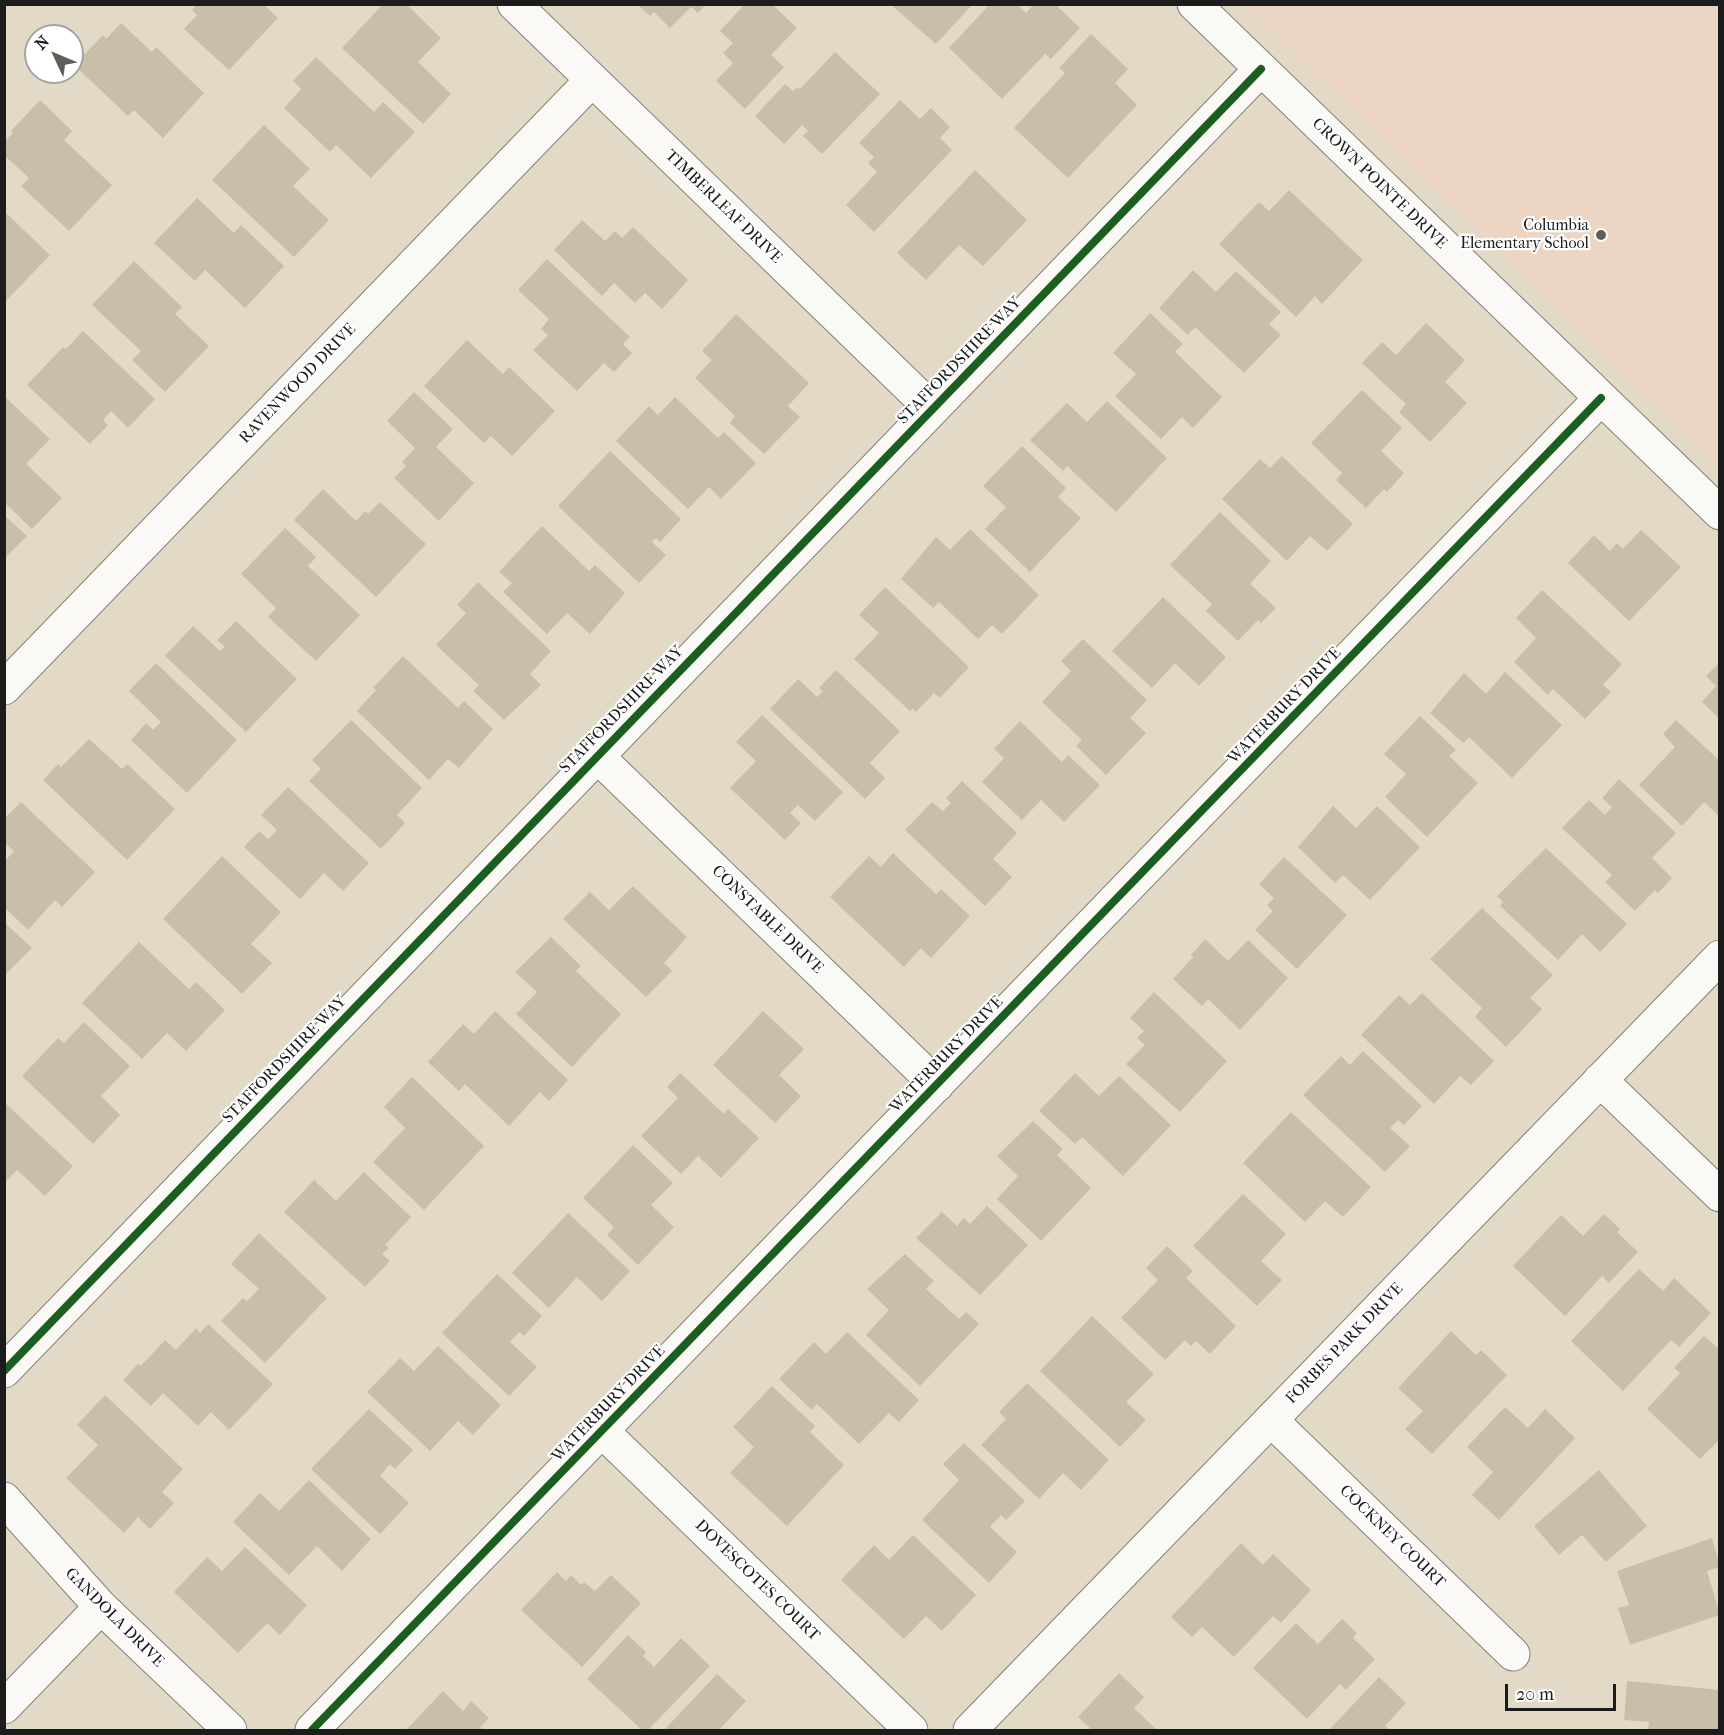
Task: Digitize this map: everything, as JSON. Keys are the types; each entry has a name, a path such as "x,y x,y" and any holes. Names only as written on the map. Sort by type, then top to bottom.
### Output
{"street":[{"name":"TIMBERLEAF DRIVE","path":"514,4 932,409"},
{"name":"CROWN POINTE DRIVE","path":"1194,4 1719,513"},
{"name":"STAFFORDSHIRE WAY","path":"4,1371 1261,69"},
{"name":"RAVENWOOD DRIVE","path":"4,688 592,80"},
{"name":"WATERBURY DRIVE","path":"312,1731 1601,398"},
{"name":"CONSTABLE DRIVE","path":"597,756 937,1085"},
{"name":"FORBES PARK DRIVE","path":"970,1731 1719,957"},
{"path":"1600,1080 1719,1195"},
{"name":"COCKNEY COURT","path":"1271,1420 1513,1654"},
{"name":"DOVESCOTES COURT","path":"602,1431 911,1731"},
{"name":"GANDOLA DRIVE","path":"4,1499 101,1607 230,1731"},
{"path":"4,1707 101,1607"}],"shaded area":[{"name":"Columbia Elementary School","path":"1244,5 1719,5 1719,466"}],"building":[{"path":"197,4 263,4 278,18 229,70 184,29 197,15 192,10"},
{"path":"383,4 406,4 441,38 418,62 451,94 423,124 342,48"},
{"path":"637,4 706,4 698,13 691,7 670,28 654,12 650,16"},
{"path":"745,4 772,4 797,28 771,55 784,67 745,109 716,81 733,63 723,53 733,43 720,31"},
{"path":"890,4 973,4 936,44"},
{"path":"990,4 1017,4 1026,13 1034,4 1060,4 1058,7 1080,28 1051,59 1045,54 1002,99 949,48"},
{"path":"121,23 152,52 156,47 204,93 163,138 134,110 128,116 84,74 84,55 103,35 106,39"},
{"path":"1091,34 1128,69 1115,83 1137,105 1068,178 1014,128 1065,73 1059,68"},
{"path":"835,52 880,94 822,154 803,136 808,131 802,125 784,144 755,116 785,84 793,91 797,87 800,89"},
{"path":"316,57 374,112 383,102 415,132 371,178 336,145 330,152 284,108 301,89 293,81"},
{"path":"40,100 72,131 64,140 112,185 69,231 21,186 29,178 4,155 4,142 13,133 11,131"},
{"path":"900,100 920,119 931,108 950,127 940,138 952,150 874,232 846,205 877,172 868,163 874,157 859,143"},
{"path":"264,125 310,169 293,186 329,220 294,257 212,180"},
{"path":"975,170 1027,220 983,266 959,245 926,280 897,253"},
{"path":"1289,190 1363,260 1322,304 1315,296 1296,317 1219,244 1259,202 1269,211"},
{"path":"197,198 234,233 241,225 284,266 245,308 205,270 195,281 154,243"},
{"path":"7,214 50,255 4,303 4,216"},
{"path":"582,220 605,241 615,231 622,238 633,227 688,280 662,309 645,293 635,303 614,283 602,296 554,250"},
{"path":"547,259 630,337 623,344 632,353 614,372 604,363 577,391 533,350 548,335 541,329 549,319 518,290"},
{"path":"134,261 182,307 175,314 209,346 165,392 132,360 141,351 92,305"},
{"path":"1193,270 1216,292 1236,271 1281,312 1269,324 1281,335 1244,373 1195,327 1188,335 1159,308"},
{"path":"1150,313 1183,344 1175,352 1222,397 1193,428 1182,417 1161,439 1115,396 1136,374 1113,353"},
{"path":"736,314 809,383 788,406 800,417 764,454 730,423 735,416 695,378 712,360 702,351"},
{"path":"1426,323 1465,360 1445,382 1467,403 1430,442 1399,412 1406,404 1362,363 1382,342 1396,355"},
{"path":"83,331 155,399 128,428 111,411 103,420 108,425 90,444 27,385 63,347 66,349"},
{"path":"467,340 503,374 509,367 555,411 512,456 491,436 484,443 424,386"},
{"path":"1362,390 1402,428 1381,451 1404,473 1387,492 1384,489 1366,508 1336,480 1342,473 1311,443"},
{"path":"414,392 453,429 436,447 474,483 439,521 394,478 406,466 402,462 415,448 387,421"},
{"path":"4,396 50,439 26,464 62,498 32,529 4,502"},
{"path":"675,397 718,438 724,432 756,463 721,499 709,487 688,509 616,441 649,406 658,415"},
{"path":"1107,401 1167,458 1116,512 1067,466 1063,471 1030,440 1067,403 1087,422"},
{"path":"1022,446 1066,488 1058,497 1081,518 1030,572 985,529 1006,507 983,486"},
{"path":"610,451 681,519 660,542 656,538 652,542 666,555 639,583 558,506"},
{"path":"1282,456 1353,524 1327,551 1310,536 1287,561 1222,499 1260,459 1270,468"},
{"path":"323,489 356,521 365,511 368,514 380,502 426,544 376,597 294,520"},
{"path":"1220,512 1271,561 1250,584 1276,608 1261,623 1258,620 1238,641 1206,611 1212,604 1170,565"},
{"path":"4,515 27,536 4,559"},
{"path":"542,526 589,571 595,565 625,593 590,634 567,613 547,634 503,592 512,583 499,572"},
{"path":"285,528 316,557 308,566 360,615 316,661 268,617 276,608 241,574"},
{"path":"970,529 1039,595 1002,634 992,625 978,639 939,602 933,608 901,579 936,537 950,550"},
{"path":"1641,530 1681,567 1629,621 1568,563 1594,535 1610,551 1617,543 1623,549"},
{"path":"478,582 551,651 530,674 541,685 504,720 473,691 479,685 436,645 466,613 457,605"},
{"path":"885,587 969,667 940,698 934,693 916,712 913,709 910,711 854,659 879,633 859,615"},
{"path":"1542,590 1622,664 1603,685 1611,692 1585,719 1553,689 1548,695 1514,662 1536,638 1516,618"},
{"path":"1163,597 1226,657 1199,686 1175,663 1152,688 1112,651"},
{"path":"236,621 297,679 246,732 165,656 193,626 220,651 225,647 217,640"},
{"path":"1083,639 1147,700 1130,718 1146,733 1106,775 1076,746 1082,740 1042,702 1071,671 1061,661"},
{"path":"403,656 458,708 464,701 493,729 459,768 448,759 429,780 357,711 376,690 373,688"},
{"path":"1720,662 1720,719 1702,702 1716,686 1706,676"},
{"path":"156,663 237,740 187,793 131,740 146,723 153,730 161,722 129,691"},
{"path":"836,670 900,731 870,763 885,778 865,799 770,709 798,679 817,697 823,691 819,688"},
{"path":"1505,672 1562,725 1512,778 1469,737 1463,743 1430,713 1464,673 1486,694"},
{"path":"762,715 843,792 815,821 798,805 790,813 801,823 785,840 730,788 756,761 736,742"},
{"path":"1420,716 1456,750 1449,756 1478,783 1427,837 1385,797 1406,774 1384,754"},
{"path":"351,720 422,788 397,815 405,823 381,849 309,781 321,769 312,760"},
{"path":"1676,720 1720,761 1720,817 1704,802 1682,826 1639,785 1675,747 1663,734"},
{"path":"1020,721 1062,762 1068,755 1100,785 1064,822 1041,800 1022,820 982,782 1004,758 994,749"},
{"path":"89,739 122,769 127,764 175,809 127,860 43,780 58,764 61,767"},
{"path":"1619,779 1676,833 1652,858 1672,878 1658,893 1655,890 1635,911 1605,882 1612,875 1562,828 1589,800 1605,815 1612,807 1602,798"},
{"path":"962,781 1017,833 993,859 1012,877 985,906 905,830 932,802 943,811 951,803 946,798"},
{"path":"288,787 369,863 343,891 324,873 300,899 244,847 259,831 268,839 277,830 261,815"},
{"path":"21,802 95,872 62,907 55,900 28,930 5,908 4,862 14,851 4,842 4,819"},
{"path":"1333,806 1356,828 1377,806 1420,847 1370,900 1343,875 1335,883 1298,847"},
{"path":"1546,848 1627,924 1600,952 1582,934 1558,960 1500,906 1503,902 1497,896"},
{"path":"893,853 936,894 941,889 970,916 931,958 921,948 904,967 830,897 869,856 881,867"},
{"path":"222,856 281,912 251,944 272,963 242,994 163,919"},
{"path":"1284,857 1347,915 1297,969 1255,930 1273,911 1267,905 1274,898 1259,884"},
{"path":"633,886 687,937 664,963 672,971 646,997 563,919 590,892 609,910"},
{"path":"1482,908 1553,975 1530,998 1542,1009 1506,1047 1475,1017 1482,1008 1430,959"},
{"path":"4,922 32,948 4,976"},
{"path":"551,937 581,966 576,971 621,1014 572,1067 516,1014 537,992 515,972"},
{"path":"1205,939 1228,961 1248,940 1288,978 1240,1030 1208,999 1202,1006 1173,979 1193,957 1191,955"},
{"path":"139,942 189,989 196,982 225,1010 186,1051 167,1033 142,1059 82,1003"},
{"path":"1154,992 1227,1061 1180,1112 1126,1064 1145,1045 1137,1038 1144,1031 1130,1018"},
{"path":"1422,993 1494,1061 1471,1085 1460,1076 1434,1104 1361,1035 1399,995 1410,1005"},
{"path":"495,1011 568,1080 549,1101 540,1092 509,1126 465,1084 459,1091 428,1062 463,1024 474,1034"},
{"path":"763,1011 804,1049 779,1075 801,1096 775,1123 713,1065"},
{"path":"84,1022 130,1066 101,1096 120,1115 93,1144 22,1076 58,1038 64,1043"},
{"path":"1363,1051 1422,1106 1404,1125 1398,1120 1390,1128 1410,1146 1385,1172 1303,1095 1341,1056 1350,1065"},
{"path":"680,1073 724,1114 728,1109 759,1138 721,1178 698,1156 681,1174 641,1136 678,1098 667,1087"},
{"path":"1075,1073 1099,1096 1119,1076 1171,1125 1123,1176 1082,1137 1075,1144 1039,1111"},
{"path":"412,1077 484,1146 424,1210 373,1162 405,1128 384,1107"},
{"path":"6,1104 73,1166 45,1196 17,1170 4,1183"},
{"path":"1291,1112 1371,1187 1343,1217 1325,1201 1305,1222 1243,1163"},
{"path":"1033,1121 1063,1149 1057,1155 1091,1188 1041,1241 997,1199 1018,1176 997,1156"},
{"path":"633,1145 673,1183 651,1205 674,1227 638,1265 607,1235 614,1227 583,1198"},
{"path":"364,1172 411,1217 385,1245 389,1248 382,1254 390,1261 365,1287 284,1212 314,1180 336,1201"},
{"path":"1243,1194 1286,1234 1261,1261 1282,1280 1257,1306 1193,1246"},
{"path":"987,1206 1028,1245 980,1295 916,1238 942,1212 957,1226 964,1218 970,1224"},
{"path":"568,1213 630,1271 602,1301 577,1277 549,1308 512,1273"},
{"path":"1604,1214 1620,1229 1617,1232 1638,1252 1609,1283 1602,1276 1565,1316 1513,1266 1561,1215 1583,1236"},
{"path":"259,1233 327,1298 265,1363 221,1321 243,1298 247,1301 259,1289 231,1264"},
{"path":"1167,1246 1193,1271 1186,1278 1236,1326 1210,1354 1196,1341 1191,1346 1185,1340 1165,1360 1121,1318 1158,1280 1146,1268"},
{"path":"905,1254 934,1281 926,1289 959,1319 966,1312 979,1324 920,1386 866,1335 889,1310 867,1289"},
{"path":"1639,1269 1663,1291 1674,1278 1711,1313 1679,1347 1671,1340 1623,1391 1571,1341"},
{"path":"497,1274 542,1316 524,1336 519,1332 510,1342 537,1367 509,1396 442,1333"},
{"path":"1092,1316 1154,1374 1126,1402 1146,1420 1120,1447 1040,1371"},
{"path":"208,1324 273,1384 229,1430 211,1412 198,1426 163,1393 151,1406 123,1380 138,1364 141,1366 165,1340 176,1350 196,1328 200,1333"},
{"path":"1451,1331 1476,1355 1481,1350 1507,1375 1432,1454 1405,1429 1423,1411 1398,1388"},
{"path":"847,1332 919,1400 899,1422 889,1413 859,1444 817,1404 812,1410 779,1379 814,1342 826,1354"},
{"path":"1704,1336 1720,1350 1720,1439 1700,1459 1647,1409 1680,1373 1674,1368"},
{"path":"438,1346 501,1405 473,1435 458,1421 430,1451 367,1392 400,1358 414,1371"},
{"path":"1027,1383 1109,1460 1081,1490 1063,1473 1039,1499 981,1445 1006,1419 999,1412"},
{"path":"772,1386 815,1426 810,1432 844,1465 787,1526 730,1473 754,1447 733,1427"},
{"path":"105,1395 183,1469 162,1492 174,1503 150,1529 138,1517 124,1533 66,1478 98,1445 77,1425"},
{"path":"1505,1407 1528,1428 1545,1409 1575,1438 1499,1520 1472,1495 1493,1472 1467,1447"},
{"path":"369,1409 413,1450 395,1469 390,1464 380,1476 409,1503 380,1534 311,1469"},
{"path":"964,1443 1025,1501 1006,1520 1001,1515 990,1527 1017,1552 989,1583 922,1520 959,1480 943,1464"},
{"path":"1599,1470 1647,1526 1606,1562 1582,1535 1559,1555 1534,1526"},
{"path":"309,1480 371,1539 342,1571 317,1546 289,1575 233,1522 260,1493 279,1511"},
{"path":"913,1535 976,1595 942,1631 926,1616 904,1639 841,1580 874,1545 889,1560"},
{"path":"1712,1538 1720,1567 1707,1571 1720,1615 1630,1645 1618,1608 1629,1605 1617,1571"},
{"path":"1241,1543 1263,1565 1273,1554 1311,1590 1281,1623 1273,1616 1234,1657 1202,1627 1192,1637 1171,1617"},
{"path":"245,1547 307,1605 280,1635 267,1623 238,1653 174,1592 207,1557 222,1571"},
{"path":"557,1572 566,1581 571,1575 581,1585 584,1582 595,1591 611,1575 641,1603 582,1667 521,1610"},
{"path":"1342,1619 1357,1633 1353,1638 1375,1659 1346,1690 1340,1684 1307,1719 1253,1668 1296,1623 1318,1644"},
{"path":"628,1635 646,1652 643,1656 654,1667 681,1638 710,1666 648,1730 642,1730 587,1679"},
{"path":"1119,1673 1144,1697 1134,1708 1157,1730 1087,1730 1090,1728 1078,1717"},
{"path":"717,1674 746,1701 719,1730 664,1730"},
{"path":"1379,1677 1406,1703 1385,1726 1390,1730 1329,1730"},
{"path":"1627,1681 1720,1690 1720,1730 1648,1730 1649,1722 1624,1720"},
{"path":"443,1691 463,1711 471,1701 489,1718 480,1727 483,1730 406,1730"}],"cycle path":[{"path":"4,1371 1261,69"},
{"path":"312,1730 1601,398"}],"place":[{"name":"Columbia Elementary School","path":"1601,235"}]}
